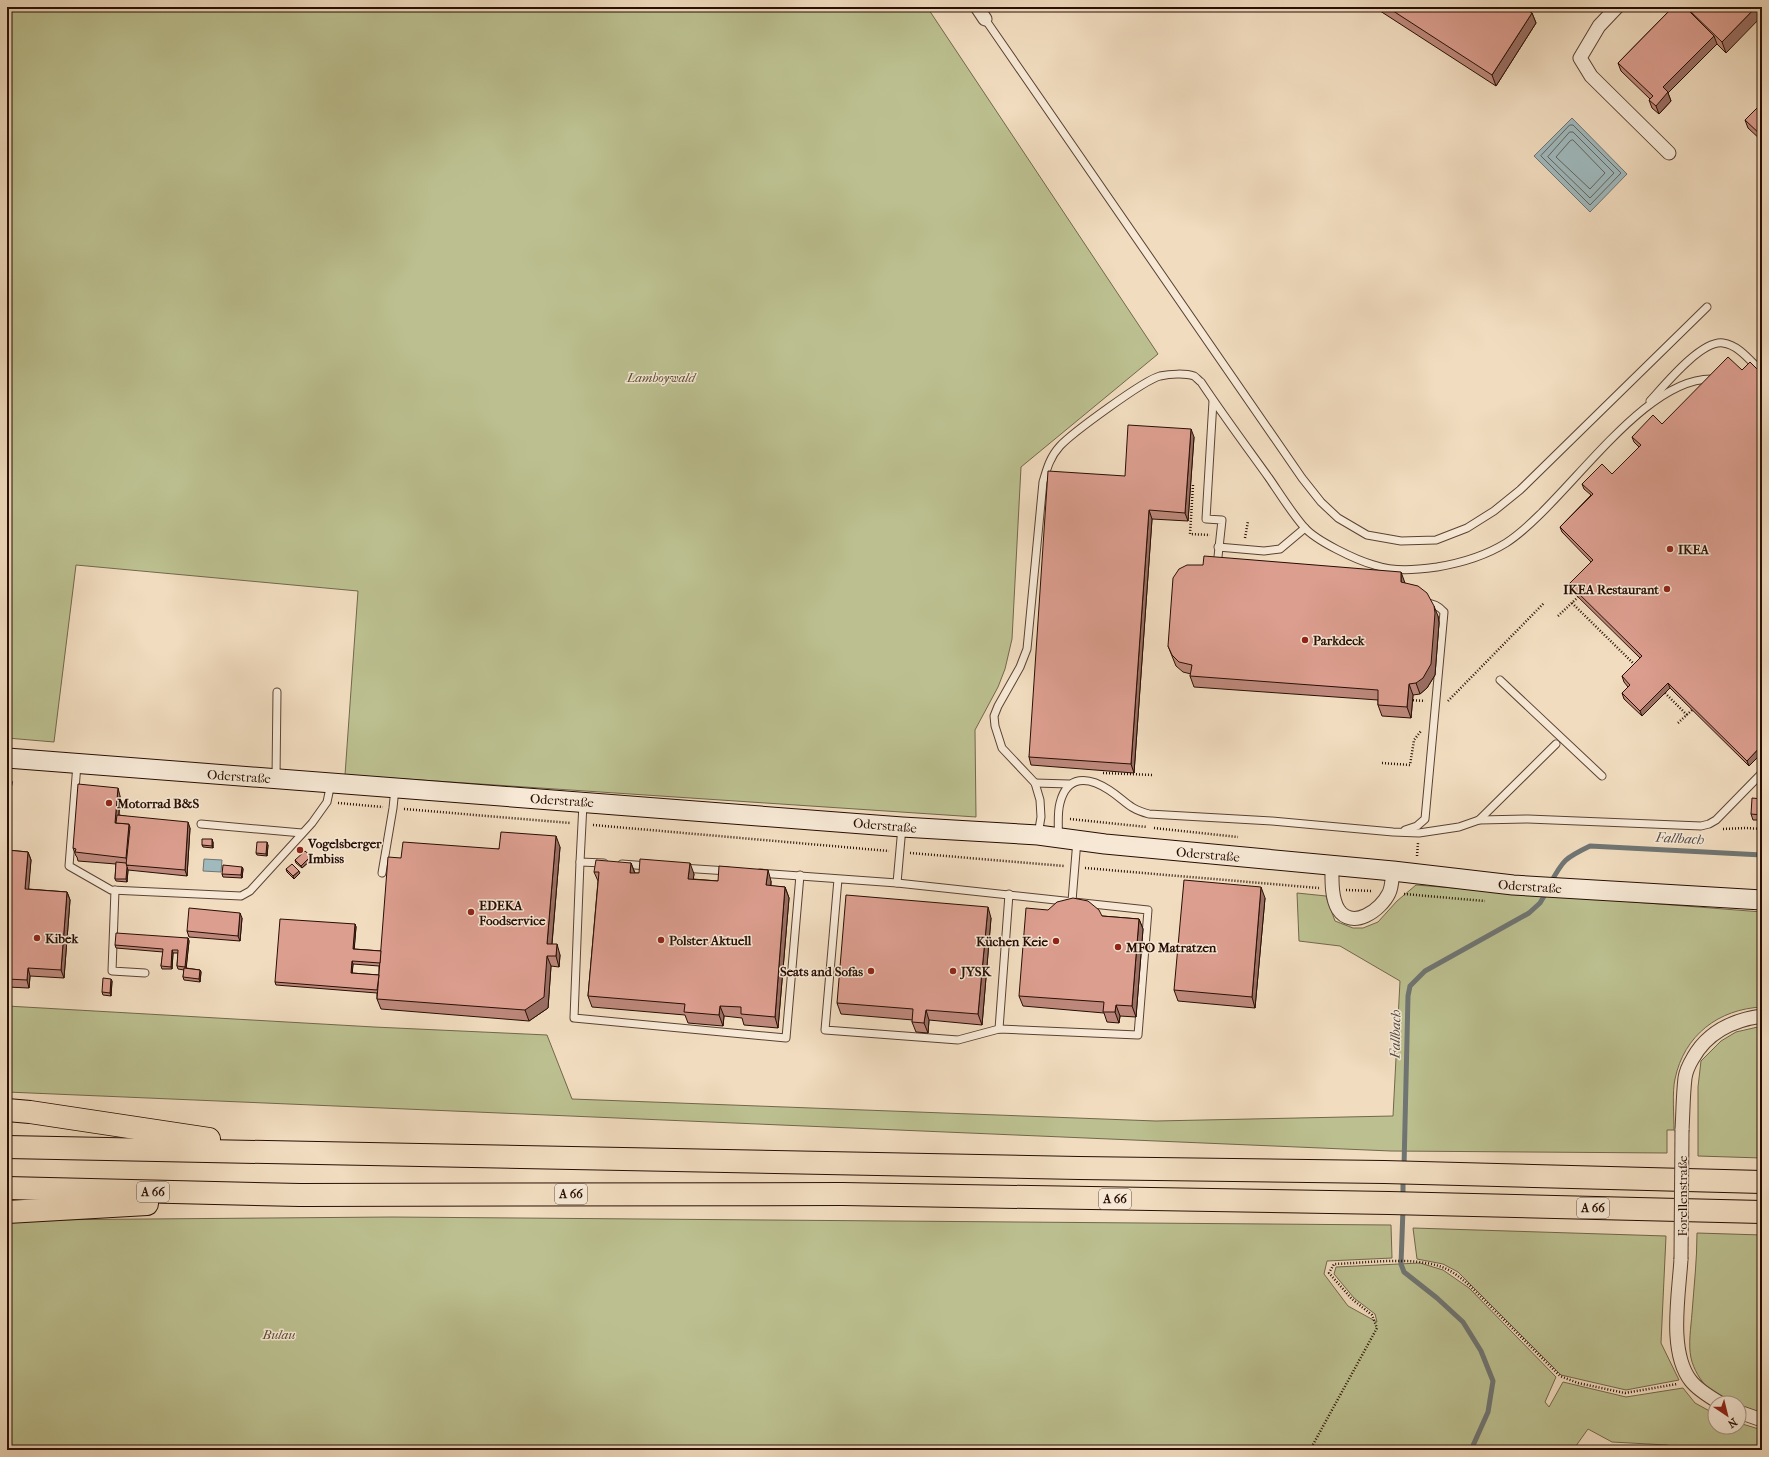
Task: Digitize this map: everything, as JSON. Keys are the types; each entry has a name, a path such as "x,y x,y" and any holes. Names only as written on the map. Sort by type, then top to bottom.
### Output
{"highway":[{"path":"7,1110 30,1112 293,1152"},
{"path":"7,1147 1384,1172 1762,1182"},
{"name":"A 66","path":"7,1188 300,1195 842,1194 1389,1203 1762,1212"},
{"path":"7,1212 300,1195"}],"street":[{"path":"977,7 985,19"},
{"path":"1617,7 1598,26 1580,58 1591,76 1669,153"},
{"name":"Oderstraße","path":"7,758 902,827 1038,836 1105,844 1393,871 1513,885 1762,900"},
{"path":"1332,866 1333,889 1337,908 1343,914 1352,918 1362,918 1378,908 1390,892 1393,871"},
{"name":"Forellenstraße","path":"1707,1395 1692,1382 1686,1374 1680,1359 1677,1341 1681,1259 1682,1130 1685,1076 1699,1047 1711,1035 1725,1026 1745,1018 1762,1016"},
{"path":"1747,1415 1762,1420"}],"lane":[{"path":"985,19 1302,478 1321,502 1338,518 1367,534 1401,541 1436,540 1467,528 1494,512 1520,490 1707,307"},
{"path":"1038,836 1041,817 1040,800 1035,783 1002,748 996,731 994,716 1020,667 1027,649 1043,482 1049,460 1060,446 1072,435 1142,385 1159,376 1178,374 1194,376 1201,382 1305,528 1355,559 1388,570 1413,570 1448,565 1484,555 1507,542 1525,527 1698,352 1714,344 1723,342 1742,352 1762,372"},
{"path":"1635,416 1663,395 1682,385 1694,380 1714,379"},
{"path":"1213,400 1206,519 1222,520 1216,574"},
{"path":"1218,547 1264,551 1280,549 1305,528"},
{"path":"1393,832 1408,830 1417,826 1425,819 1444,612 1440,608 1430,603 1417,603"},
{"path":"1500,680 1602,776"},
{"path":"276,779 277,692"},
{"path":"1479,820 1556,744"},
{"path":"77,764 70,866 111,890 242,896 250,891 302,833 327,802 331,783"},
{"path":"1035,783 1069,784 1077,780 1098,783 1111,791 1128,806 1148,814 1272,821 1419,833 1459,827 1479,820 1528,819 1701,826 1716,820 1762,773"},
{"path":"1058,838 1059,805 1063,793 1069,784"},
{"path":"382,873 395,788"},
{"path":"584,802 580,862 574,1018 786,1038 800,875"},
{"path":"201,824 302,833"},
{"path":"897,883 902,827"},
{"path":"1072,901 1077,840"},
{"path":"580,862 659,866"},
{"path":"674,867 737,871"},
{"path":"753,872 897,883 1148,910 1138,1035 999,1029 958,1040 825,1030 838,879"},
{"path":"115,890 112,971 145,972"},
{"path":"999,1029 1009,894"}],"path":[{"path":"1558,616 1578,597"},
{"path":"1404,700 1447,702 1544,603"},
{"path":"1572,603 1638,668"},
{"path":"1665,693 1687,715"},
{"path":"1678,723 1692,710"},
{"path":"1077,780 1084,772 1153,775"},
{"path":"327,802 1333,889 1390,892 1490,902"},
{"path":"1709,824 1725,830 1746,828 1762,829"},
{"path":"1310,1450 1377,1328 1372,1315 1352,1299 1329,1273 1334,1264 1419,1262 1443,1267 1458,1276 1470,1286 1560,1376 1578,1383 1625,1393 1692,1382"}],"green space":[{"name":"Lamboywald","path":"7,7 927,7 1158,354 1021,467 1012,639 1005,669 998,687 975,730 976,817 345,775 358,591 76,565 54,742 7,738"},
{"path":"1416,885 1762,912 1762,1007 1746,1009 1718,1019 1695,1037 1686,1049 1674,1084 1674,1130 1667,1130 1667,1153 1391,1151 7,1092 7,1006 374,1027 547,1035 572,1099 1156,1121 1393,1116 1400,981 1340,946 1299,941 1297,893 1326,896 1335,921 1353,928 1363,928 1378,922 1397,901"},
{"path":"1762,1026 1762,1158 1698,1156 1698,1087 1701,1061 1721,1041 1736,1032"},
{"name":"Bulau","path":"392,1217 1391,1225 1392,1258 1327,1261 1324,1274 1348,1306 1377,1322 1375,1314 1354,1298 1334,1274 1336,1267 1420,1263 1443,1270 1469,1288 1556,1377 1545,1402 1549,1407 1563,1382 1626,1397 1683,1388 1695,1403 1707,1410 1707,1435 1747,1435 1747,1425 1762,1430 1762,1450 1684,1450 1667,1445 1612,1442 1588,1429 1573,1450 7,1450 7,1222 26,1220"},
{"path":"1413,1228 1666,1236 1661,1343 1679,1380 1626,1390 1561,1375 1458,1272 1443,1264 1417,1259"},
{"path":"1697,1233 1762,1235 1762,1414 1747,1409 1747,1395 1715,1395 1703,1382 1694,1366 1690,1353 1690,1341"}],"water":[{"path":"1572,118 1627,174 1590,212 1534,156"},
{"path":"204,859 222,860 221,872 203,871"}],"building":[{"path":"1387,7 1523,7 1532,13 1492,75"},
{"path":"1673,7 1685,7 1714,36 1663,87 1668,92 1656,106 1649,100 1653,96 1618,63"},
{"path":"1686,7 1756,7 1722,42"},
{"path":"1762,103 1762,136 1745,120"},
{"path":"1762,278 1762,287 1758,282"},
{"name":"IKEA","path":"1728,357 1742,370 1750,362 1762,374 1762,745 1747,761 1668,683 1640,711 1622,693 1630,685 1622,676 1642,656 1569,584 1593,560 1560,527 1593,494 1582,484 1602,464 1612,474 1641,445 1632,437 1653,415 1662,424"},
{"path":"1128,425 1191,429 1185,513 1149,510 1131,764 1029,757 1048,471 1125,476"},
{"name":"Parkdeck","path":"1204,556 1401,572 1401,582 1418,586 1427,593 1434,606 1435,613 1431,664 1423,678 1416,683 1409,684 1407,707 1378,705 1378,690 1190,676 1192,665 1179,662 1172,655 1168,646 1173,578 1179,569 1187,565 1203,565"},
{"path":"7,779 11,779 10,789 7,788"},
{"path":"78,784 118,788 115,823 129,824 126,858 75,852 76,849 73,848"},
{"path":"1752,798 1762,799 1762,815 1751,814"},
{"path":"117,815 188,822 185,870 126,865 130,827 129,824 116,823"},
{"name":"EDEKA Foodservice","path":"501,832 556,836 547,944 557,944 556,956 547,956 544,997 525,1010 377,999 388,857 401,858 403,842 499,849"},
{"path":"202,839 212,839 212,846 202,845"},
{"path":"257,842 267,842 266,854 256,853"},
{"name":"Kibek","path":"7,850 28,852 25,889 67,892 61,970 28,968 27,980 7,979"},
{"path":"305,851 311,856 301,866 295,860"},
{"path":"640,859 690,863 688,879 718,881 719,866 768,870 766,885 785,887 775,1017 741,1014 741,1007 720,1006 719,1015 684,1012 685,1004 588,996 599,872 594,872 596,860 631,863 630,873 639,873"},
{"path":"116,862 126,863 126,879 115,879"},
{"path":"292,864 299,871 293,876 286,869"},
{"path":"223,865 242,867 241,875 222,874"},
{"path":"1184,880 1261,887 1252,997 1174,990"},
{"path":"846,895 988,907 978,1014 926,1010 924,1023 912,1022 913,1009 837,1003"},
{"path":"1073,898 1088,901 1099,910 1102,916 1139,919 1132,1006 1116,1005 1115,1012 1103,1012 1104,1002 1019,996 1026,908 1048,910 1057,902"},
{"path":"189,908 240,913 238,936 187,931"},
{"path":"280,919 355,924 353,949 381,951 380,963 352,961 351,973 379,975 377,990 275,982"},
{"path":"116,933 188,938 185,967 177,966 178,950 172,950 171,967 161,966 163,949 115,945"},
{"path":"184,968 200,970 199,979 183,977"},
{"path":"103,978 111,979 110,993 102,992"}],"waterway":[{"name":"Fallbach","path":"1550,884 1566,860 1590,846 1762,855"},
{"name":"Fallbach","path":"1404,1167 1408,996 1410,986 1425,971 1529,913 1540,903 1547,891"},
{"name":"Fallbach","path":"1403,1177 1403,1199"},
{"name":"Fallbach","path":"1403,1209 1401,1264 1404,1272 1437,1298 1463,1322 1481,1351 1493,1381 1488,1412 1471,1450"}],"place":[{"name":"IKEA","path":"1670,549"},
{"name":"IKEA Restaurant","path":"1667,589"},
{"name":"Parkdeck","path":"1305,640"},
{"name":"Motorrad B&S","path":"109,803"},
{"name":"Vogelsberger Imbiss","path":"300,850"},
{"name":"EDEKA Foodservice","path":"471,912"},
{"name":"Kibek","path":"37,938"},
{"name":"Polster Aktuell","path":"661,940"},
{"name":"Küchen Keie","path":"1056,941"},
{"name":"MFO Matratzen","path":"1118,947"},
{"name":"Seats and Sofas","path":"871,971"},
{"name":"JYSK","path":"953,971"}]}
